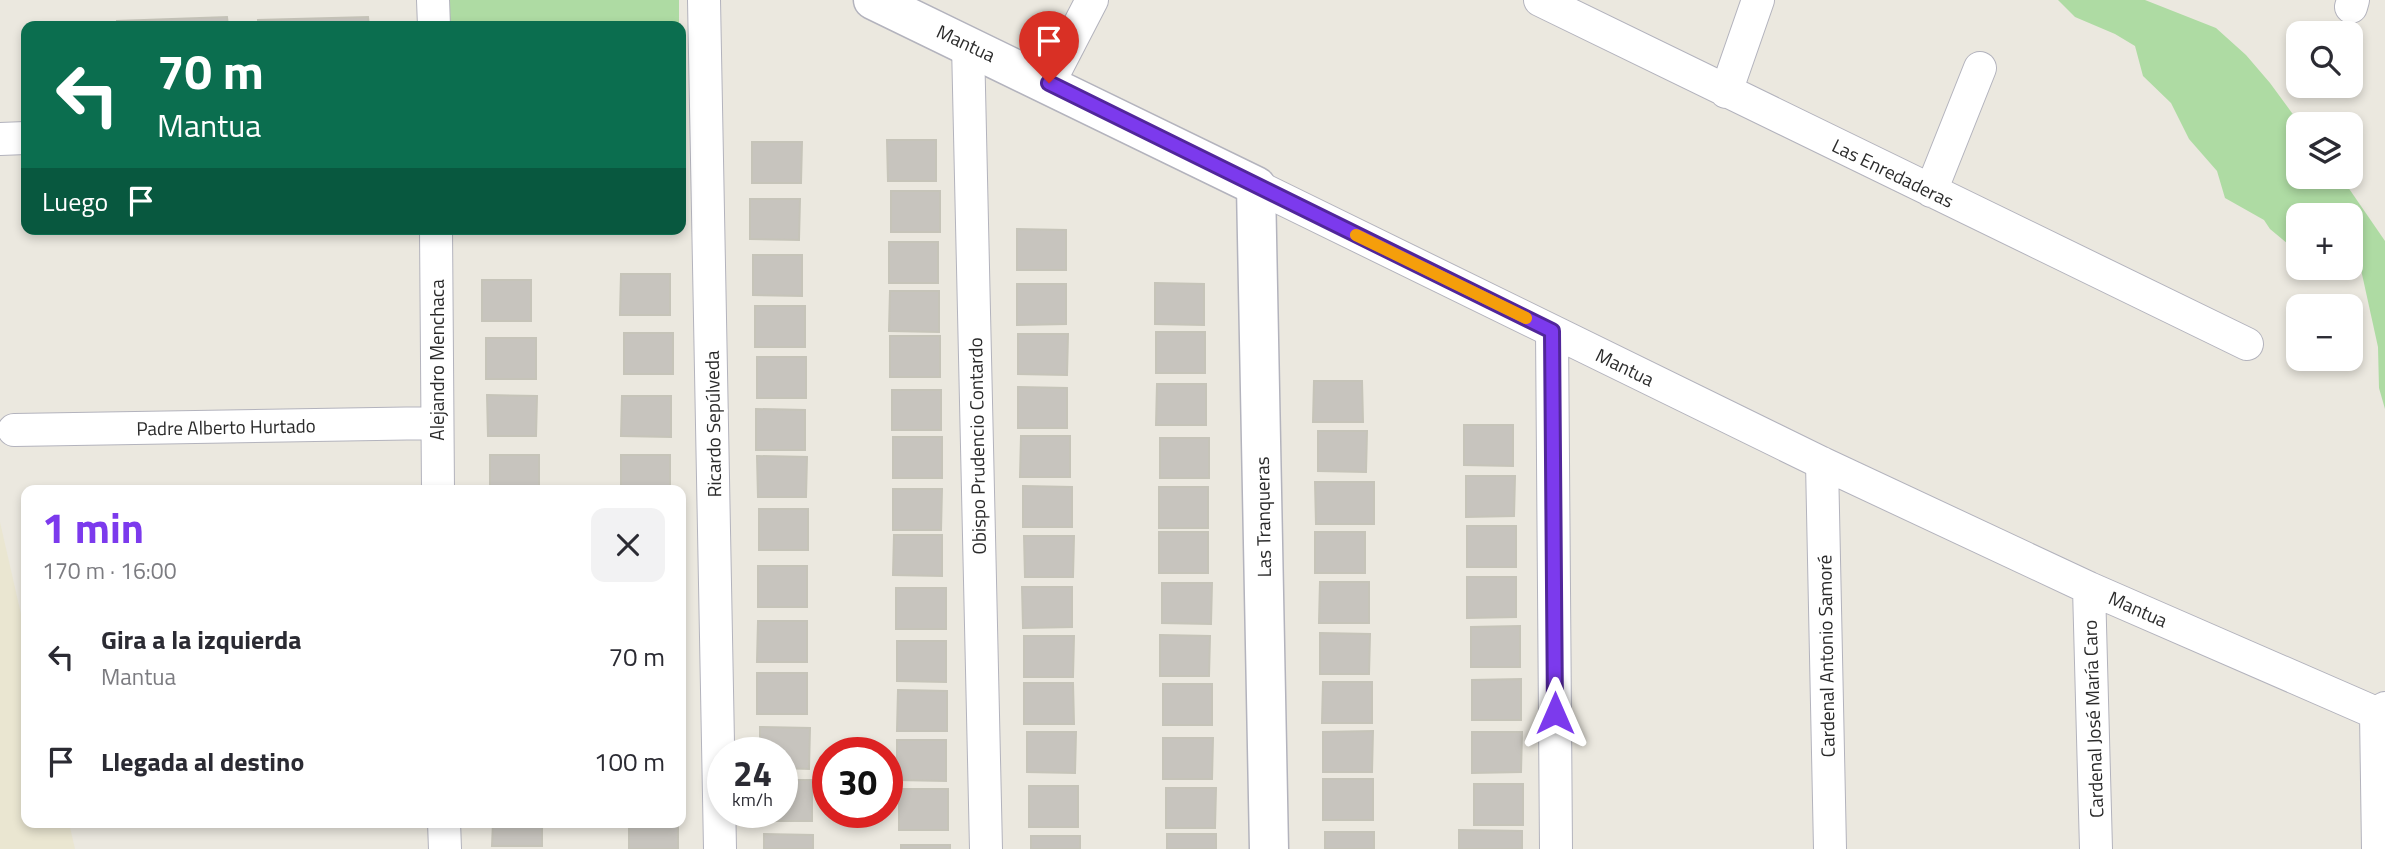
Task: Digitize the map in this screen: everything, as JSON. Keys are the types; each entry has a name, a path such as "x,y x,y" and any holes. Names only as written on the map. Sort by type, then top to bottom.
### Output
{"street":[{"path":"433,0 434,21"},
{"name":"Ricardo Sepúlveda","path":"704,0 694,122 720,849"},
{"name":"Mantua","path":"873,0 1049,83 1822,463 2089,588 2381,711"},
{"path":"1049,83 1093,0"},
{"name":"Las Enredaderas","path":"1540,0 2248,344"},
{"path":"1726,92 1758,0"},
{"name":"Obispo Prudencio Contardo","path":"968,44 986,849"},
{"path":"1931,191 1980,68"},
{"path":"0,139 21,138"},
{"name":"Las Tranqueras","path":"1256,186 1269,849"},
{"name":"Alejandro Menchaca","path":"436,235 438,485"},
{"path":"1552,331 1556,849"},
{"name":"Padre Alberto Hurtado","path":"14,430 437,423"},
{"name":"Cardenal Antonio Samoré","path":"1822,463 1830,849"},
{"name":"Cardenal José María Caro","path":"2089,588 2096,849"},
{"path":"2378,849 2381,711"},
{"path":"444,828 445,849"}],"shaded area":[{"path":"0,522 21,614 21,828 70,828 75,849 0,849"}],"green space":[{"path":"449,0 679,0 679,21 449,21"},
{"path":"2058,0 2145,0 2216,28 2246,55 2291,112 2286,112 2286,189 2349,189 2359,203 2286,203 2286,242 2264,220 2225,198 2217,171 2189,139 2171,103 2143,76 2135,46 2115,34 2075,17"},
{"path":"2363,209 2385,241 2385,409 2379,388 2378,347 2363,279"}],"building":[{"path":"227,17 227,21 117,21"},
{"path":"368,17 368,21 258,21"},
{"path":"887,140 936,140 936,181 888,181"},
{"path":"752,142 802,142 801,183 752,183"},
{"path":"891,191 940,191 940,232 891,232"},
{"path":"750,199 800,199 799,240 750,239"},
{"path":"1017,229 1066,230 1066,270 1017,270"},
{"path":"889,242 938,242 938,283 889,283"},
{"path":"753,255 802,255 802,296 753,295"},
{"path":"621,274 670,274 670,315 620,315"},
{"path":"482,280 531,280 531,321 482,321"},
{"path":"1155,283 1204,284 1204,325 1155,324"},
{"path":"1017,284 1066,284 1066,324 1017,325"},
{"path":"890,291 939,291 939,332 889,331"},
{"path":"755,306 805,306 805,347 755,347"},
{"path":"1156,332 1205,332 1205,373 1156,373"},
{"path":"624,333 673,333 673,374 624,374"},
{"path":"1018,334 1068,334 1067,375 1018,374"},
{"path":"890,336 940,336 940,377 890,377"},
{"path":"486,338 536,338 536,379 486,379"},
{"path":"757,357 806,357 806,398 757,398"},
{"path":"1314,381 1362,381 1363,422 1313,422"},
{"path":"1157,384 1206,384 1206,425 1156,425"},
{"path":"1018,387 1067,388 1067,428 1018,428"},
{"path":"892,390 941,390 941,430 892,430"},
{"path":"487,395 537,396 536,436 488,436"},
{"path":"622,396 671,396 671,437 621,436"},
{"path":"756,409 805,410 805,450 756,450"},
{"path":"1464,425 1513,425 1513,466 1464,465"},
{"path":"1318,431 1367,431 1366,472 1318,471"},
{"path":"1021,436 1070,436 1070,477 1020,477"},
{"path":"893,437 942,437 942,478 893,478"},
{"path":"1160,438 1209,438 1209,478 1160,478"},
{"path":"490,455 539,455 539,485 490,485"},
{"path":"621,455 670,455 670,485 621,485"},
{"path":"757,456 807,457 806,497 758,497"},
{"path":"1466,476 1515,476 1514,516 1466,517"},
{"path":"1315,482 1374,482 1374,524 1316,524"},
{"path":"1023,486 1072,487 1072,527 1023,527"},
{"path":"1159,487 1208,487 1208,528 1159,528"},
{"path":"893,489 942,489 941,530 893,530"},
{"path":"759,509 808,509 808,550 759,550"},
{"path":"1467,526 1516,526 1516,567 1467,567"},
{"path":"1159,532 1208,532 1208,573 1159,573"},
{"path":"1315,532 1365,532 1365,573 1315,573"},
{"path":"894,535 942,535 942,576 893,575"},
{"path":"1024,536 1074,536 1073,577 1025,577"},
{"path":"758,566 807,566 807,607 758,607"},
{"path":"1467,577 1516,577 1516,617 1467,618"},
{"path":"1320,582 1369,582 1369,623 1319,623"},
{"path":"1162,583 1212,583 1211,624 1162,623"},
{"path":"1022,587 1072,587 1072,627 1023,628"},
{"path":"896,588 946,588 946,629 896,629"},
{"path":"758,621 807,621 807,662 757,662"},
{"path":"1520,626 1520,667 1471,667 1471,627"},
{"path":"1320,633 1370,634 1369,674 1320,674"},
{"path":"1160,635 1210,636 1209,676 1160,676"},
{"path":"1024,636 1074,636 1073,677 1024,677"},
{"path":"897,641 946,641 946,682 897,681"},
{"path":"757,673 807,673 807,714 757,714"},
{"path":"1521,679 1521,720 1472,720 1472,680"},
{"path":"1323,682 1372,682 1372,723 1322,723"},
{"path":"1024,683 1073,683 1074,724 1024,724"},
{"path":"1163,684 1212,684 1212,725 1163,725"},
{"path":"898,690 947,691 947,731 897,731"},
{"path":"760,727 810,728 809,769 798,769 798,737 760,737"},
{"path":"1373,731 1372,772 1323,772 1323,732"},
{"path":"1027,732 1076,732 1075,773 1027,772"},
{"path":"1472,732 1522,732 1521,772 1472,773"},
{"path":"1163,738 1213,738 1212,779 1163,779"},
{"path":"903,740 946,740 946,781 903,780"},
{"path":"1323,779 1373,779 1373,820 1323,820"},
{"path":"798,780 812,780 812,821 798,821"},
{"path":"1474,784 1523,784 1523,825 1474,825"},
{"path":"1029,786 1078,786 1078,827 1029,827"},
{"path":"1166,788 1216,788 1215,828 1166,828"},
{"path":"903,789 948,789 948,830 899,830 903,828"},
{"path":"493,828 542,828 542,846 492,846"},
{"path":"629,828 678,828 678,849 629,849"},
{"path":"1459,830 1522,831 1522,849 1459,849"},
{"path":"1325,832 1374,832 1374,849 1325,849"},
{"path":"764,834 813,835 813,849 764,849"},
{"path":"1167,834 1216,834 1216,849 1167,849"},
{"path":"1031,836 1080,836 1080,849 1031,849"},
{"path":"901,845 950,845 950,849 901,849"}],"slow traffic":[{"path":"1356,235 1526,318"}],"route":[{"path":"1049,83 1552,331 1555,713"}]}
